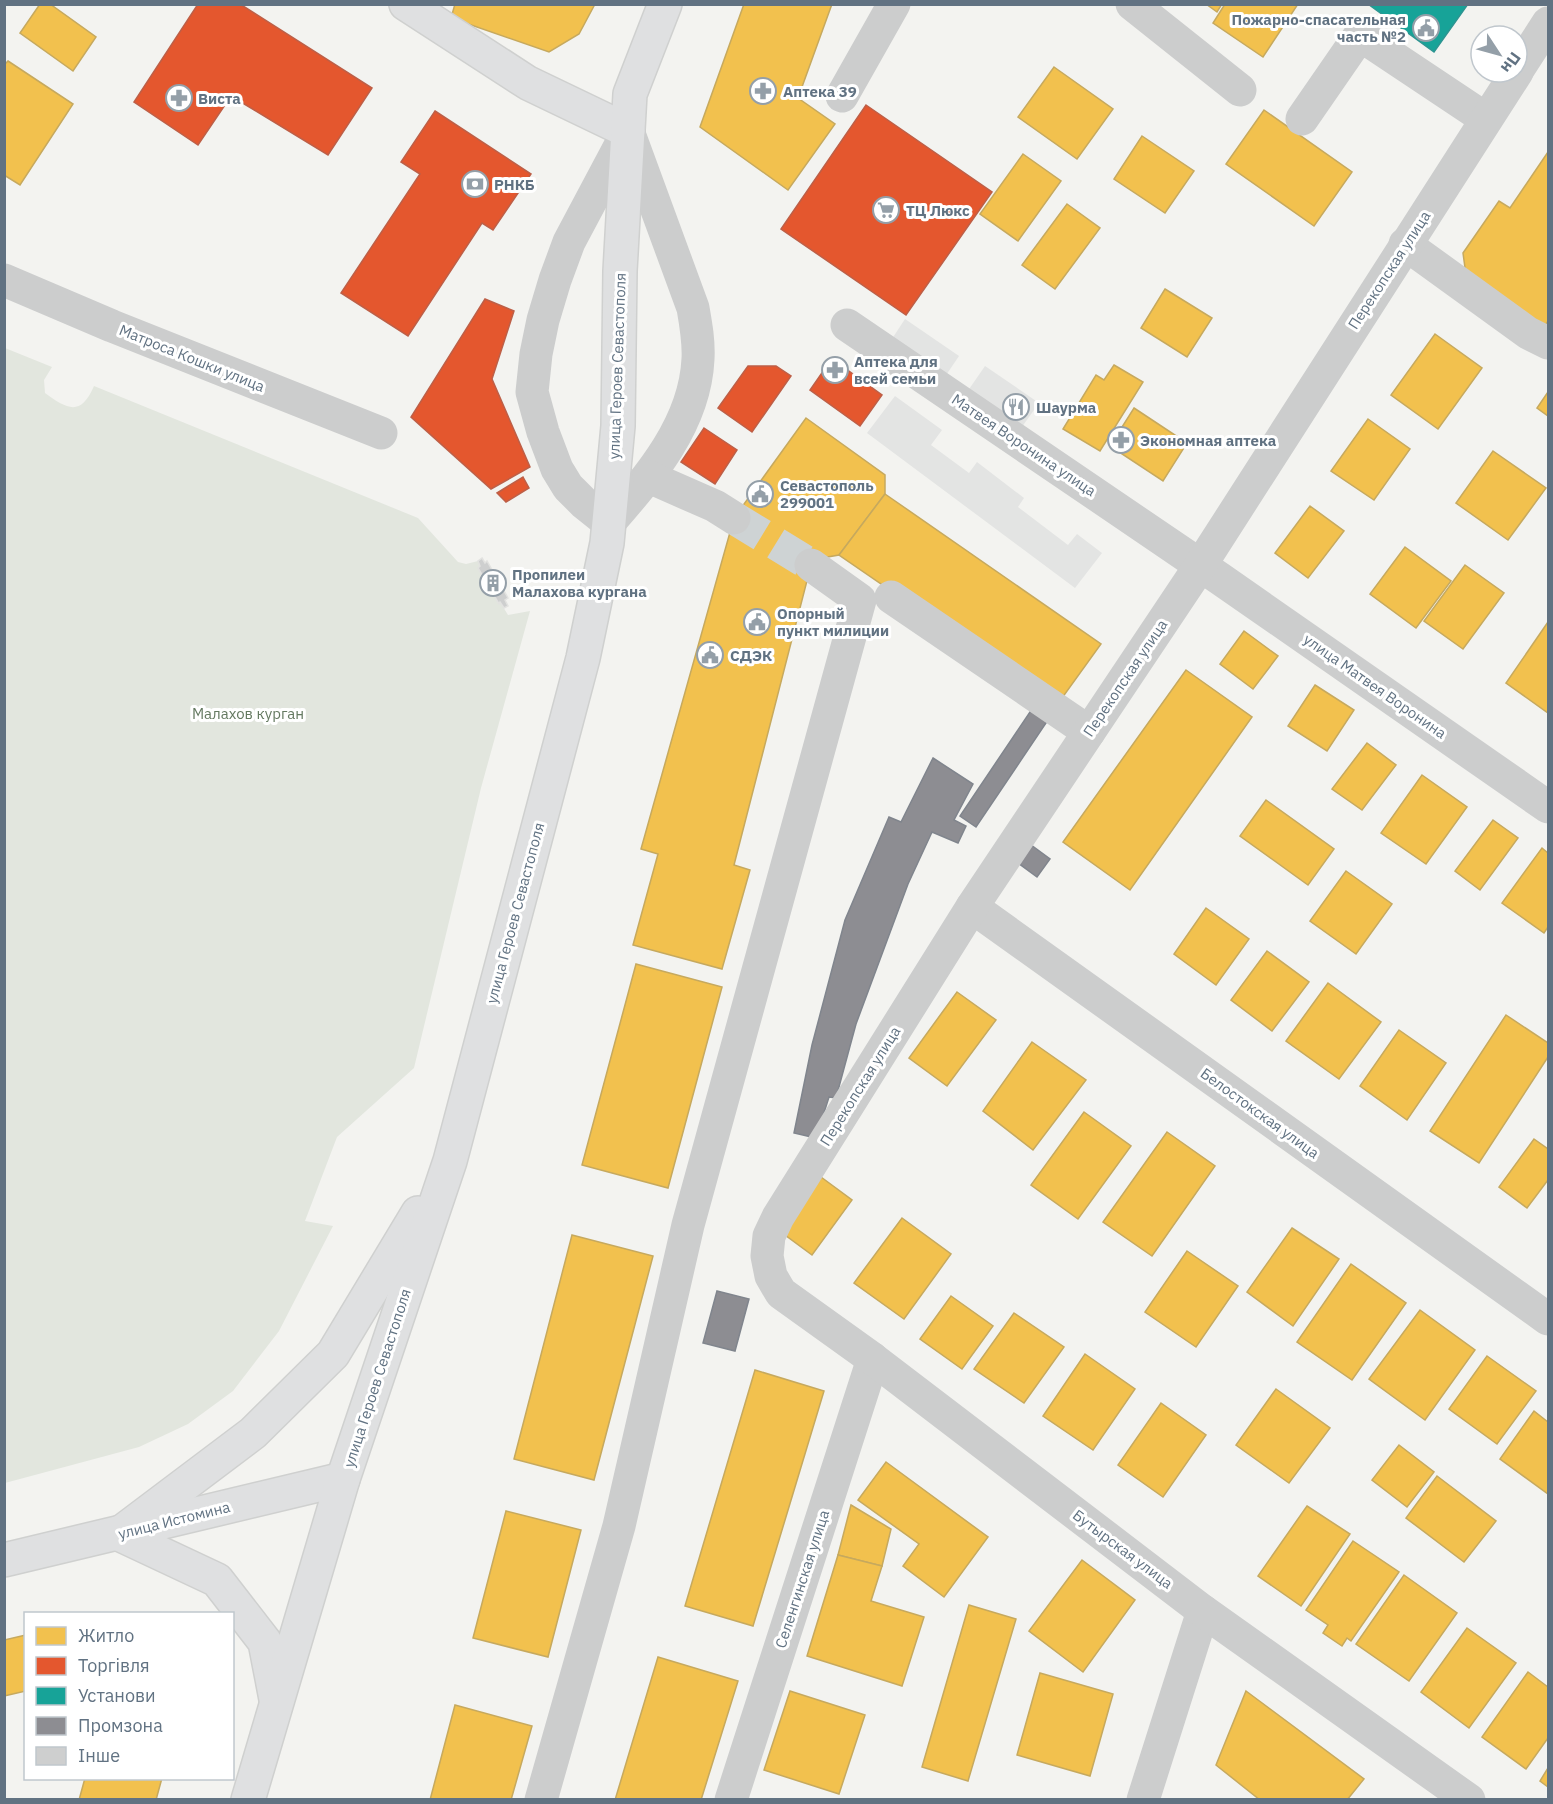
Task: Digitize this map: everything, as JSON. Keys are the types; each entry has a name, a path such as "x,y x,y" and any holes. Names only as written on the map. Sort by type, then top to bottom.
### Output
{"main road":[{"path":"406,4 528,83 628,131"},
{"name":"улица Героев Севастополя","path":"248,1800 343,1479 450,1161 583,658 607,543 618,426 620,271 630,94 665,4"},
{"path":"276,1704 265,1642 217,1580 119,1534 253,1433 333,1354 450,1161"},
{"name":"улица Истомина","path":"4,1560 343,1479"}],"street":[{"path":"842,96 894,4"},
{"path":"1132,4 1240,90"},
{"name":"Перекопская улица","path":"1529,53 1548,23"},
{"path":"1302,119 1360,35 1486,119"},
{"name":"Перекопская улица","path":"782,1293 771,1276 767,1256 769,1236 778,1218 972,908 1200,566 1509,84"},
{"path":"628,131 693,308 698,334 698,359 687,412 649,477 609,523 568,487 557,469 543,432 532,392 536,354 555,280 570,242 628,131"},
{"path":"1406,244 1528,333 1548,343"},
{"name":"Матроса Кошки улица","path":"4,280 112,326 381,433"},
{"name":"Матвея Воронина улица","path":"847,325 1200,566"},
{"path":"649,477 715,506 734,518"},
{"path":"542,1800 619,1526 688,1224 860,600 811,565"},
{"name":"улица Матвея Воронина","path":"1200,566 1548,807"},
{"path":"891,597 1089,732"},
{"name":"Белостокская улица","path":"972,908 1548,1319"},
{"name":"Бутырская улица","path":"782,1293 873,1359 1203,1611 1469,1800"},
{"name":"Селенгинская улица","path":"731,1800 873,1359"},
{"path":"1143,1800 1203,1611"}],"shaded area":[{"path":"905,319 959,356 940,384 886,348"},
{"path":"985,366 1039,403 1019,431 965,395"},
{"path":"895,396 942,430 931,445 969,473 977,462 1024,498 1018,507 1068,545 1077,534 1102,553 1075,588 867,433"}],"green space":[{"name":"Малахов курган","path":"5,348 52,367 44,380 45,393 67,406 79,406 89,396 94,386 418,518 458,562 466,564 478,561 480,566 478,568 498,603 500,602 508,615 530,611 481,788 414,1068 337,1137 305,1221 333,1226 279,1331 233,1391 188,1424 139,1447 5,1483"}],"building: Житло":[{"path":"40,4 50,4 96,37 73,71 20,33"},
{"path":"455,4 595,4 579,34 549,52 451,18"},
{"path":"744,4 832,4 798,98 835,124 788,190 700,127"},
{"path":"1206,4 1222,4 1217,12"},
{"path":"1225,4 1298,4 1263,57 1213,23"},
{"path":"8,61 73,104 20,185 4,175 4,65"},
{"path":"1054,67 1113,109 1077,159 1018,117"},
{"path":"1264,110 1352,172 1314,226 1226,164"},
{"path":"1142,136 1194,171 1165,213 1114,179"},
{"path":"1548,152 1548,321 1543,329 1466,275 1463,253 1499,201 1510,208"},
{"path":"1023,154 1061,181 1018,241 980,214"},
{"path":"1067,204 1100,228 1055,289 1022,265"},
{"path":"1165,289 1212,318 1187,357 1141,328"},
{"path":"1435,334 1482,368 1438,429 1391,395"},
{"path":"1114,365 1143,382 1100,451 1063,429 1096,375 1104,380"},
{"path":"1548,392 1548,416 1537,408"},
{"path":"1134,408 1187,443 1163,481 1110,446"},
{"path":"806,418 885,475 885,494 839,555 816,559 811,565 734,865 750,870 722,969 633,945 658,854 641,849 734,518"},
{"path":"1368,419 1410,449 1374,500 1331,471"},
{"path":"1493,451 1546,488 1508,540 1456,503"},
{"path":"885,494 1101,644 1057,705 839,555"},
{"path":"1310,506 1344,531 1308,578 1275,553"},
{"path":"1405,547 1451,581 1416,628 1370,594"},
{"path":"1465,565 1504,593 1463,649 1424,621"},
{"path":"1548,622 1548,713 1506,683"},
{"path":"1244,631 1278,656 1253,689 1220,664"},
{"path":"1186,670 1252,717 1130,890 1063,842"},
{"path":"1315,685 1354,710 1327,751 1288,726"},
{"path":"1367,743 1396,765 1362,810 1332,789"},
{"path":"1422,775 1467,807 1426,864 1381,833"},
{"path":"1266,800 1334,849 1308,885 1240,836"},
{"path":"1493,820 1518,838 1480,890 1455,871"},
{"path":"1542,848 1548,853 1548,927 1544,933 1502,903"},
{"path":"1346,871 1392,904 1356,954 1310,921"},
{"path":"1206,908 1249,939 1216,985 1174,954"},
{"path":"1267,951 1309,982 1272,1031 1231,1000"},
{"path":"636,964 722,987 668,1188 582,1165"},
{"path":"1328,983 1381,1022 1339,1079 1286,1041"},
{"path":"957,992 996,1020 947,1086 909,1058"},
{"path":"1506,1015 1548,1043 1548,1057 1479,1163 1430,1131"},
{"path":"1399,1030 1446,1063 1407,1120 1360,1086"},
{"path":"1032,1042 1086,1080 1033,1150 983,1111"},
{"path":"1084,1112 1131,1146 1078,1219 1031,1185"},
{"path":"1167,1132 1215,1166 1152,1256 1103,1222"},
{"path":"1534,1139 1548,1149 1548,1180 1527,1208 1499,1187"},
{"path":"821,1177 852,1200 812,1255 781,1232"},
{"path":"902,1218 951,1254 904,1319 854,1283"},
{"path":"1292,1228 1339,1259 1293,1326 1247,1292"},
{"path":"572,1235 653,1256 594,1480 514,1459"},
{"path":"1187,1251 1238,1286 1196,1347 1145,1312"},
{"path":"1351,1264 1406,1303 1352,1380 1297,1342"},
{"path":"951,1296 993,1326 962,1369 920,1339"},
{"path":"1420,1310 1475,1350 1425,1420 1369,1379"},
{"path":"1014,1313 1064,1347 1024,1403 974,1369"},
{"path":"1085,1354 1135,1389 1093,1450 1043,1416"},
{"path":"1487,1356 1536,1391 1497,1444 1449,1409"},
{"path":"755,1370 824,1391 753,1626 685,1606"},
{"path":"1276,1389 1330,1428 1289,1483 1236,1445"},
{"path":"1161,1403 1206,1435 1163,1497 1118,1465"},
{"path":"1534,1411 1548,1422 1548,1494 1500,1459"},
{"path":"1399,1445 1434,1472 1407,1507 1372,1480"},
{"path":"886,1462 988,1537 944,1597 903,1566 919,1544 858,1500"},
{"path":"1437,1476 1496,1521 1464,1562 1406,1518"},
{"path":"851,1505 891,1529 882,1566 838,1555"},
{"path":"1307,1506 1350,1534 1301,1606 1258,1576"},
{"path":"506,1511 581,1530 548,1657 473,1638"},
{"path":"1353,1541 1399,1572 1351,1641 1347,1638 1342,1646 1323,1633 1328,1625 1306,1610"},
{"path":"838,1555 882,1566 871,1601 924,1617 902,1686 807,1656"},
{"path":"1082,1560 1135,1600 1083,1672 1029,1631"},
{"path":"1404,1575 1457,1613 1409,1681 1356,1644"},
{"path":"969,1605 1016,1619 968,1781 922,1767"},
{"path":"1467,1628 1516,1663 1469,1728 1421,1692"},
{"path":"24,1635 24,1691 4,1696 4,1640"},
{"path":"658,1657 738,1681 701,1800 615,1800"},
{"path":"1528,1672 1548,1687 1548,1738 1526,1769 1482,1737"},
{"path":"1040,1673 1113,1694 1090,1776 1017,1755"},
{"path":"790,1691 865,1715 839,1794 764,1770"},
{"path":"1246,1691 1364,1779 1347,1800 1260,1800 1216,1765"},
{"path":"455,1705 532,1726 511,1800 430,1800"},
{"path":"1548,1768 1548,1787 1540,1781"},
{"path":"84,1780 161,1780 156,1800 79,1800"}],"building: Торгівля":[{"path":"198,4 240,4 372,88 328,155 231,96 198,145 134,102"},
{"name":"ТЦ Люкс","path":"866,105 992,192 906,315 781,229"},
{"path":"435,111 531,174 493,230 482,223 408,336 341,293 420,174 401,162"},
{"path":"485,299 514,311 492,379 530,467 491,489 411,417"},
{"path":"748,366 776,366 791,376 752,432 718,408"},
{"path":"842,366 882,395 860,426 810,390 824,370"},
{"path":"704,428 737,450 715,484 681,462"},
{"path":"523,477 529,488 506,502 497,493"}],"building: Установи":[{"name":"Пожарно-спасательная часть №2","path":"1368,4 1468,4 1434,52"}],"building: Промзона":[{"path":"1032,709 1048,720 976,827 960,816"},
{"path":"933,758 973,784 954,820 966,826 958,843 932,832 908,884 856,1024 836,1098 829,1097 816,1138 794,1133 812,1045 845,920 889,817 901,822"},
{"path":"1023,839 1050,859 1037,877 1010,857"},
{"path":"717,1291 749,1299 735,1351 703,1343"}],"building: Інше":[{"name":"Пропилеи Малахова кургана","path":"482,558 485,563 487,561 508,598 505,600 508,606 504,608 500,602 499,604 478,568 480,566 478,561"}],"tunnel":[{"path":"734,518 811,565"}],"place":[{"name":"Пожарно-спасательная часть №2","path":"1426,28"},
{"name":"Аптека 39","path":"763,91"},
{"name":"Виста","path":"179,98"},
{"name":"РНКБ","path":"475,184"},
{"name":"ТЦ Люкс","path":"886,210"},
{"name":"Аптека для всей семьи","path":"835,370"},
{"name":"Шаурма","path":"1016,407"},
{"name":"Экономная аптека","path":"1121,440"},
{"name":"Севастополь 299001","path":"760,494"},
{"name":"Пропилеи Малахова кургана","path":"493,583"},
{"name":"Опорный пункт милиции","path":"757,622"},
{"name":"СДЭК","path":"710,655"}]}
